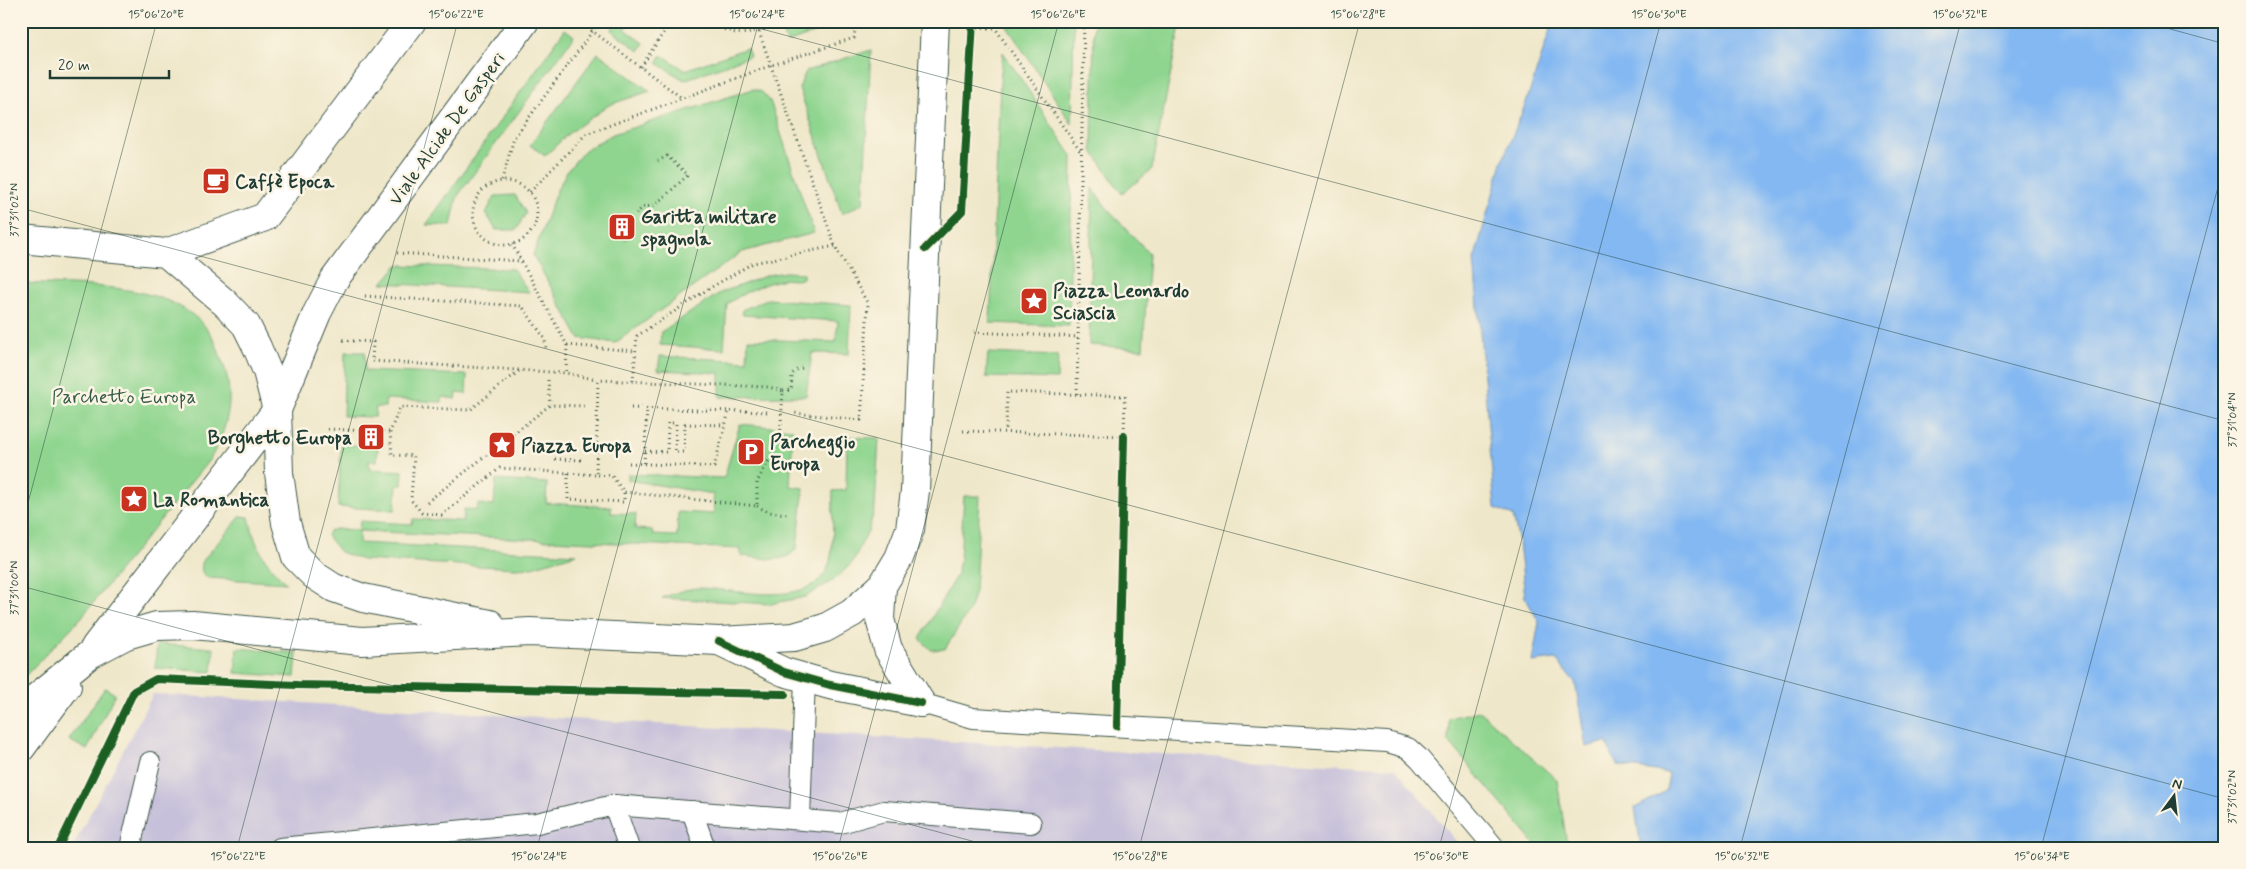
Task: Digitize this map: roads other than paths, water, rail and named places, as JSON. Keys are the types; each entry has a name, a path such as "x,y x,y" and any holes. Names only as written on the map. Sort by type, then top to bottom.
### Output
{"main road":[{"path":"22,239 166,253 265,217 412,21"},
{"name":"Viale Alcide De Gasperi","path":"277,410 317,313 334,280 525,21"},
{"path":"21,710 90,654 126,635 157,626 193,626 362,641 530,632 719,641 794,636 825,628 852,613 882,586 899,558 910,529 915,492 935,21"},
{"path":"166,253 225,303 246,325 267,371 277,410 279,473 286,523 296,558 314,575 334,588 363,598 530,632"},
{"path":"21,748 90,654 277,410"},
{"path":"882,586 880,619 888,649 921,703"},
{"path":"719,641 784,672 830,686 921,703"}],"lane":[{"path":"800,820 805,678"},
{"path":"921,703 973,718 1388,742 1408,748 1419,758 1494,848"},
{"path":"130,848 150,762"},
{"path":"280,848 537,823 614,805 840,823 884,811 1031,823"},
{"path":"614,805 629,848"},
{"path":"692,811 705,848"}],"water":[{"path":"1553,21 2225,21 2225,848 1641,848 1635,808 1666,791 1669,773 1617,765 1606,742 1586,747 1575,682 1555,659 1532,662 1539,622 1525,597 1519,542 1513,516 1495,508 1474,260 1502,162 1527,100"}],"place":[{"name":"Caffè Epoca","path":"216,181"},
{"name":"Garitta militare spagnola","path":"622,227"},
{"name":"Piazza Leonardo Sciascia","path":"1034,301"},
{"name":"Borghetto Europa","path":"371,437"},
{"name":"Piazza Europa","path":"502,445"},
{"name":"Parcheggio Europa","path":"751,452"},
{"name":"La Romantica","path":"134,499"}],"park label":[{"name":"Parchetto Europa","path":"124,396"}]}
